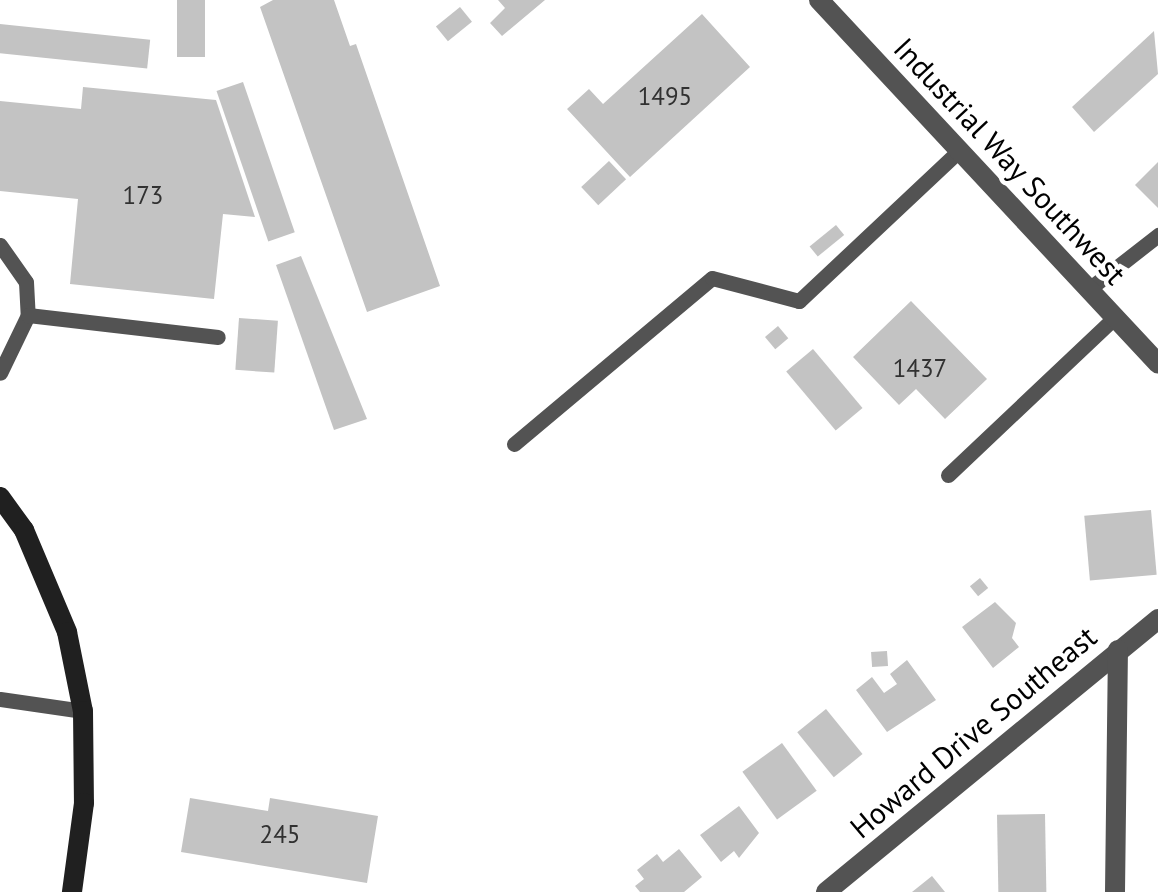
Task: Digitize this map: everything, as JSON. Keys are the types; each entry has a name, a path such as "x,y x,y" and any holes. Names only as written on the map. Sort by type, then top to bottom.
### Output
{"main road":[{"path":"0,497 24,530 67,632 84,711 84,803 72,892"}],"street":[{"name":"Industrial Way Southwest","path":"819,0 1158,364"},
{"name":"Howard Drive Southeast","path":"826,892 1015,743 1158,619"},
{"path":"1116,892 1118,650"}],"lane":[{"path":"514,444 712,278 799,300 959,151"},
{"path":"1089,290 1158,235"},
{"path":"0,245 26,282 28,315 0,374"},
{"path":"28,315 218,337"},
{"path":"948,475 1114,317"},
{"path":"0,700 84,711"}],"building":[{"path":"177,0 205,0 205,57 177,57"},
{"path":"273,0 334,0 350,46 356,44 440,286 367,312 260,7"},
{"path":"498,0 545,0 502,36 490,23 505,8"},
{"path":"460,7 472,22 448,41 436,27"},
{"path":"702,14 750,67 630,177 567,109 589,89 603,104"},
{"path":"0,24 150,40 147,69 0,53"},
{"path":"1154,31 1158,74 1094,132 1072,107"},
{"path":"243,82 295,232 268,241 217,91"},
{"path":"83,87 216,100 255,217 223,214 214,299 70,284 78,199 0,191 0,101 81,109"},
{"path":"609,161 626,179 598,205 581,187"},
{"path":"1158,162 1158,208 1135,185"},
{"path":"836,225 844,235 818,256 810,246"},
{"path":"301,256 367,419 334,430 276,265"},
{"path":"911,301 987,379 945,419 916,389 899,405 853,357"},
{"path":"239,318 278,321 274,373 235,370"},
{"path":"778,326 788,338 775,349 765,337"},
{"path":"813,349 862,408 836,430 786,371"},
{"path":"1151,510 1157,575 1090,581 1084,516"},
{"path":"980,578 988,588 978,596 970,586"},
{"path":"995,602 1016,623 1012,638 1019,647 993,668 962,627"},
{"path":"887,651 888,666 872,667 871,652"},
{"path":"907,660 936,700 887,732 856,690 872,677 884,693 897,684 890,674"},
{"path":"826,709 863,754 834,777 797,732"},
{"path":"782,743 817,791 777,820 742,772"},
{"path":"190,798 268,811 270,798 378,816 367,883 181,852"},
{"path":"739,806 759,833 739,858 734,851 721,862 700,835"},
{"path":"1045,814 1046,892 998,892 997,815"},
{"path":"679,849 702,877 684,892 640,892 635,886 644,879 637,870 657,854 663,862"},
{"path":"932,876 945,892 912,892"}]}
